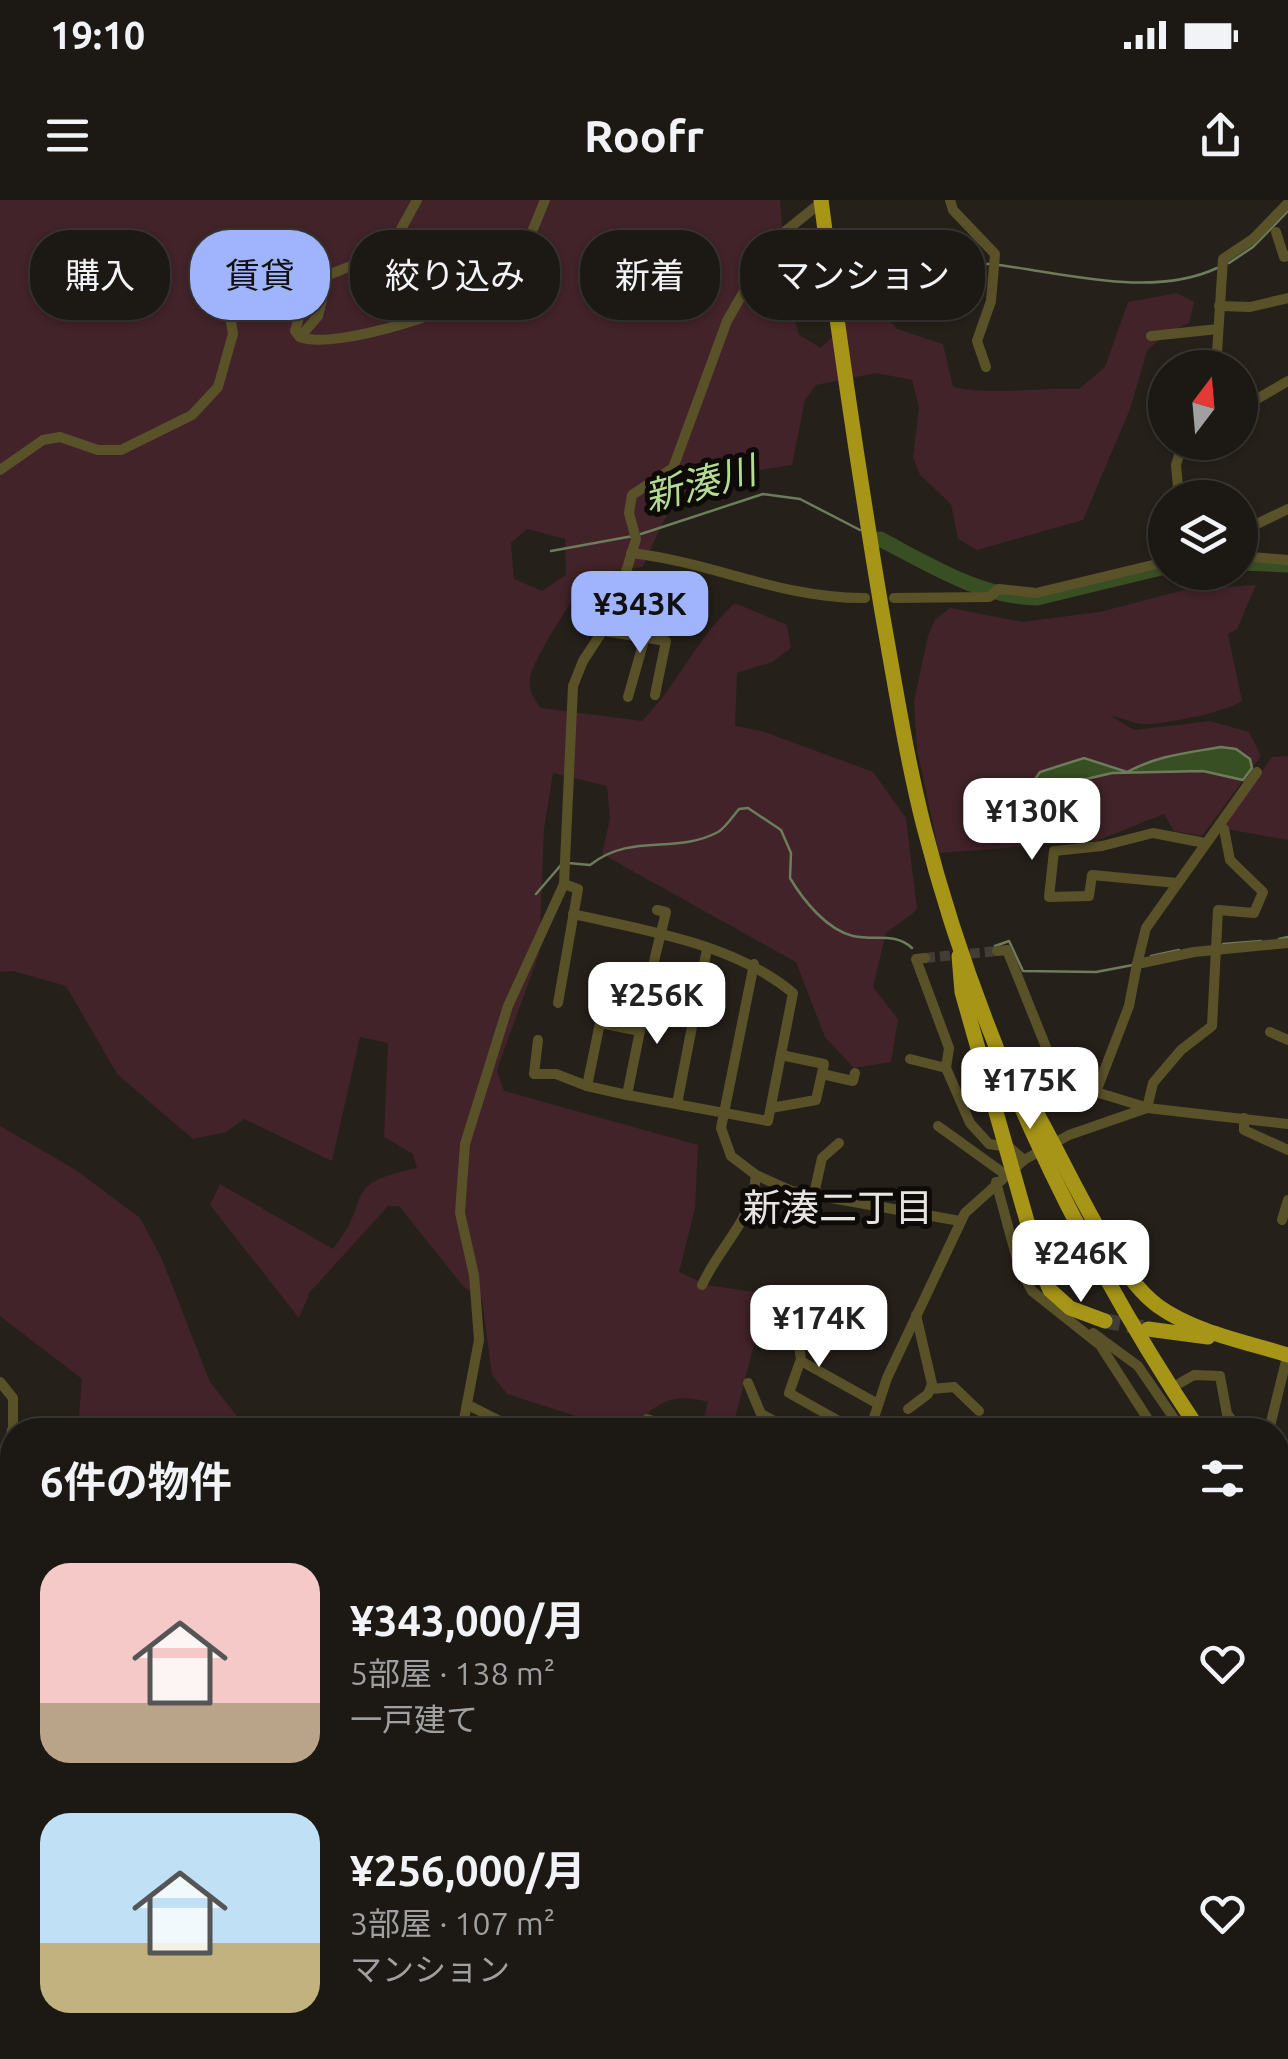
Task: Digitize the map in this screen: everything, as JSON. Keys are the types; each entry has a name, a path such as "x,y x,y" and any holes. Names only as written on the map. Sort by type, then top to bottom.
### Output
{"highway":[{"path":"823,200 846,386 912,775 956,930 996,1050 1063,1156 1110,1246 1143,1293 1177,1318 1270,1350"},
{"path":"956,930 962,992 998,1117 1006,1179 1050,1290 1070,1308 1105,1321"},
{"path":"1027,1096 1047,1164 1100,1268 1191,1418"},
{"path":"1148,1329 1288,1354"}],"street":[{"path":"300,338 318,316 328,275 390,251 418,200"},
{"path":"0,470 43,440 60,437 98,450 121,450 192,415 218,386 233,334 228,303 237,286 293,286 302,292 304,300 295,331 300,338 321,342 371,332 482,292 510,270 545,200"},
{"path":"465,1418 479,1340 474,1275 460,1213 465,1144 508,1006 564,884 574,686 583,661 604,631 631,553 635,535 628,503 632,495 673,468 740,294 778,233 823,200"},
{"path":"950,200 954,210 989,244 996,264 977,341 986,367"},
{"path":"1217,350 1222,266 1288,203"},
{"path":"1276,232 1284,257 1288,256"},
{"path":"1219,306 1250,307 1288,298"},
{"path":"1151,336 1218,329"},
{"path":"1258,398 1288,381"},
{"path":"1258,524 1288,510"},
{"path":"631,553 672,558 756,584 826,599 864,598"},
{"path":"1258,558 1288,560"},
{"path":"894,598 1036,593 1148,566"},
{"path":"604,631 667,643 655,695"},
{"path":"628,697 645,637"},
{"path":"1027,1096 1088,1104 1129,1006 1146,928 1257,772"},
{"path":"1148,1108 1153,1083 1180,1050 1212,1026 1218,910 1254,913 1263,892 1230,860 1230,841 1224,829"},
{"path":"1178,883 1092,875 1089,896 1048,897 1054,850 1102,846 1153,833 1205,843"},
{"path":"558,1003 578,889 564,884"},
{"path":"627,1095 666,912 657,910"},
{"path":"538,1040 534,1074 556,1074 627,1095 768,1121 793,992 754,964 660,934 573,914"},
{"path":"1138,964 1216,950 1288,943"},
{"path":"677,1104 706,949"},
{"path":"997,952 1007,950 1052,1062 1027,1096"},
{"path":"925,958 916,959 949,1048 946,1068 974,1131 989,1144 1015,1150 1024,1160"},
{"path":"754,964 723,1112 725,1148 756,1175 792,1191 960,1222"},
{"path":"587,1086 601,1019 640,1031"},
{"path":"1270,1032 1288,1040"},
{"path":"770,1108 816,1100 822,1074 824,1064 781,1055"},
{"path":"910,1059 946,1068"},
{"path":"822,1074 853,1081 855,1073"},
{"path":"1096,1092 1148,1108 1288,1124"},
{"path":"1027,1096 1049,1144"},
{"path":"874,1418 916,1314 960,1222 1024,1160 1049,1144 1148,1108"},
{"path":"1244,1118 1244,1130 1288,1150"},
{"path":"938,1126 1006,1179 1024,1280 1048,1309 1084,1328 1138,1366 1174,1418"},
{"path":"814,1194 822,1158 839,1144"},
{"path":"702,1285 725,1243 742,1228 753,1202 756,1175"},
{"path":"1282,1220 1288,1200"},
{"path":"812,1292 798,1338 800,1362 790,1394 833,1418"},
{"path":"916,1314 932,1370 930,1389"},
{"path":"1084,1328 1148,1404 1152,1418"},
{"path":"1272,1418 1288,1354"},
{"path":"800,1362 878,1404"},
{"path":"1180,1383 1194,1375 1218,1374 1230,1418"},
{"path":"0,1382 15,1408 14,1418"},
{"path":"748,1383 761,1414 768,1418"},
{"path":"908,1409 930,1389 954,1388 980,1411"},
{"path":"468,1405 494,1418"},
{"path":"0,1410 15,1408"}],"shaded area":[{"path":"0,200 780,200 782,230 740,230 740,320 795,320 799,335 821,348 848,320 889,320 897,329 943,344 953,387 968,390 1079,389 1105,367 1128,302 1177,293 1194,302 1189,323 1165,334 1147,351 1130,409 1083,520 977,550 958,539 951,504 920,475 913,457 919,407 912,380 876,373 816,385 805,400 792,465 712,478 682,494 657,534 643,567 593,573 560,620 532,671 531,691 541,708 642,721 735,603 787,625 791,648 772,662 737,673 735,726 762,731 873,772 906,818 917,910 886,933 873,987 898,1019 891,1062 854,1068 825,1037 796,962 602,854 610,819 607,786 553,773 544,829 539,954 497,1070 504,1091 698,1145 695,1209 679,1272 707,1285 767,1294 735,1418 704,1418 708,1402 683,1398 665,1402 642,1418 582,1418 507,1394 492,1375 482,1300 463,1286 399,1206 388,1206 310,1292 299,1318 210,1205 220,1184 333,1249 366,1188 392,1174 417,1168 413,1154 384,1137 388,1043 360,1037 332,1161 244,1119 226,1132 193,1139 117,1074 66,986 13,971 0,972","holes":["527,529 565,539 566,575 542,591 514,579 511,543"]},
{"path":"1185,590 1254,590 1237,629 1228,634 1242,701 1209,713 1164,722 1142,724 1111,716 1134,730 1210,721 1249,732 1261,756 1202,836 1174,831 1164,814 1096,841 939,853 917,749 914,701 935,620 950,608 1023,622 1099,612"},
{"path":"1221,747 1236,749 1250,759 1252,768 1243,780 1203,771 1112,773 1065,784 1033,782 1040,772 1084,758 1127,772 1162,758"},
{"path":"1288,756 1288,840 1221,828 1272,757"},
{"path":"0,1126 76,1170 140,1218 161,1257 210,1382 238,1418 79,1418 82,1379 0,1316"}],"waterway":[{"path":"1229,263 1253,247 1288,211"},
{"path":"985,264 991,264"},
{"path":"999,265 1138,283 1192,277 1217,268"},
{"name":"新湊川","path":"641,534 763,494 800,499 860,530"},
{"name":"新湊川","path":"551,551 633,536"},
{"name":"新湊川","path":"880,539 975,586 1016,596 1037,598 1148,571"},
{"name":"新湊川","path":"1258,564 1288,565"},
{"path":"568,863 590,865 622,849 702,839 721,830 739,809 748,808 781,830 791,853 790,878 825,921 843,933 892,938 912,948"},
{"path":"536,894 561,865"},
{"path":"1279,939 1288,937"},
{"path":"995,946 1009,941 1023,971 1096,972 1133,965"},
{"path":"1223,944 1261,941"},
{"path":"1151,956 1179,950"}],"tunnel":[{"path":"925,958 997,951"},
{"path":"1105,1321 1144,1328"}],"district":[{"name":"新湊二丁目","path":"838,1208"}]}
